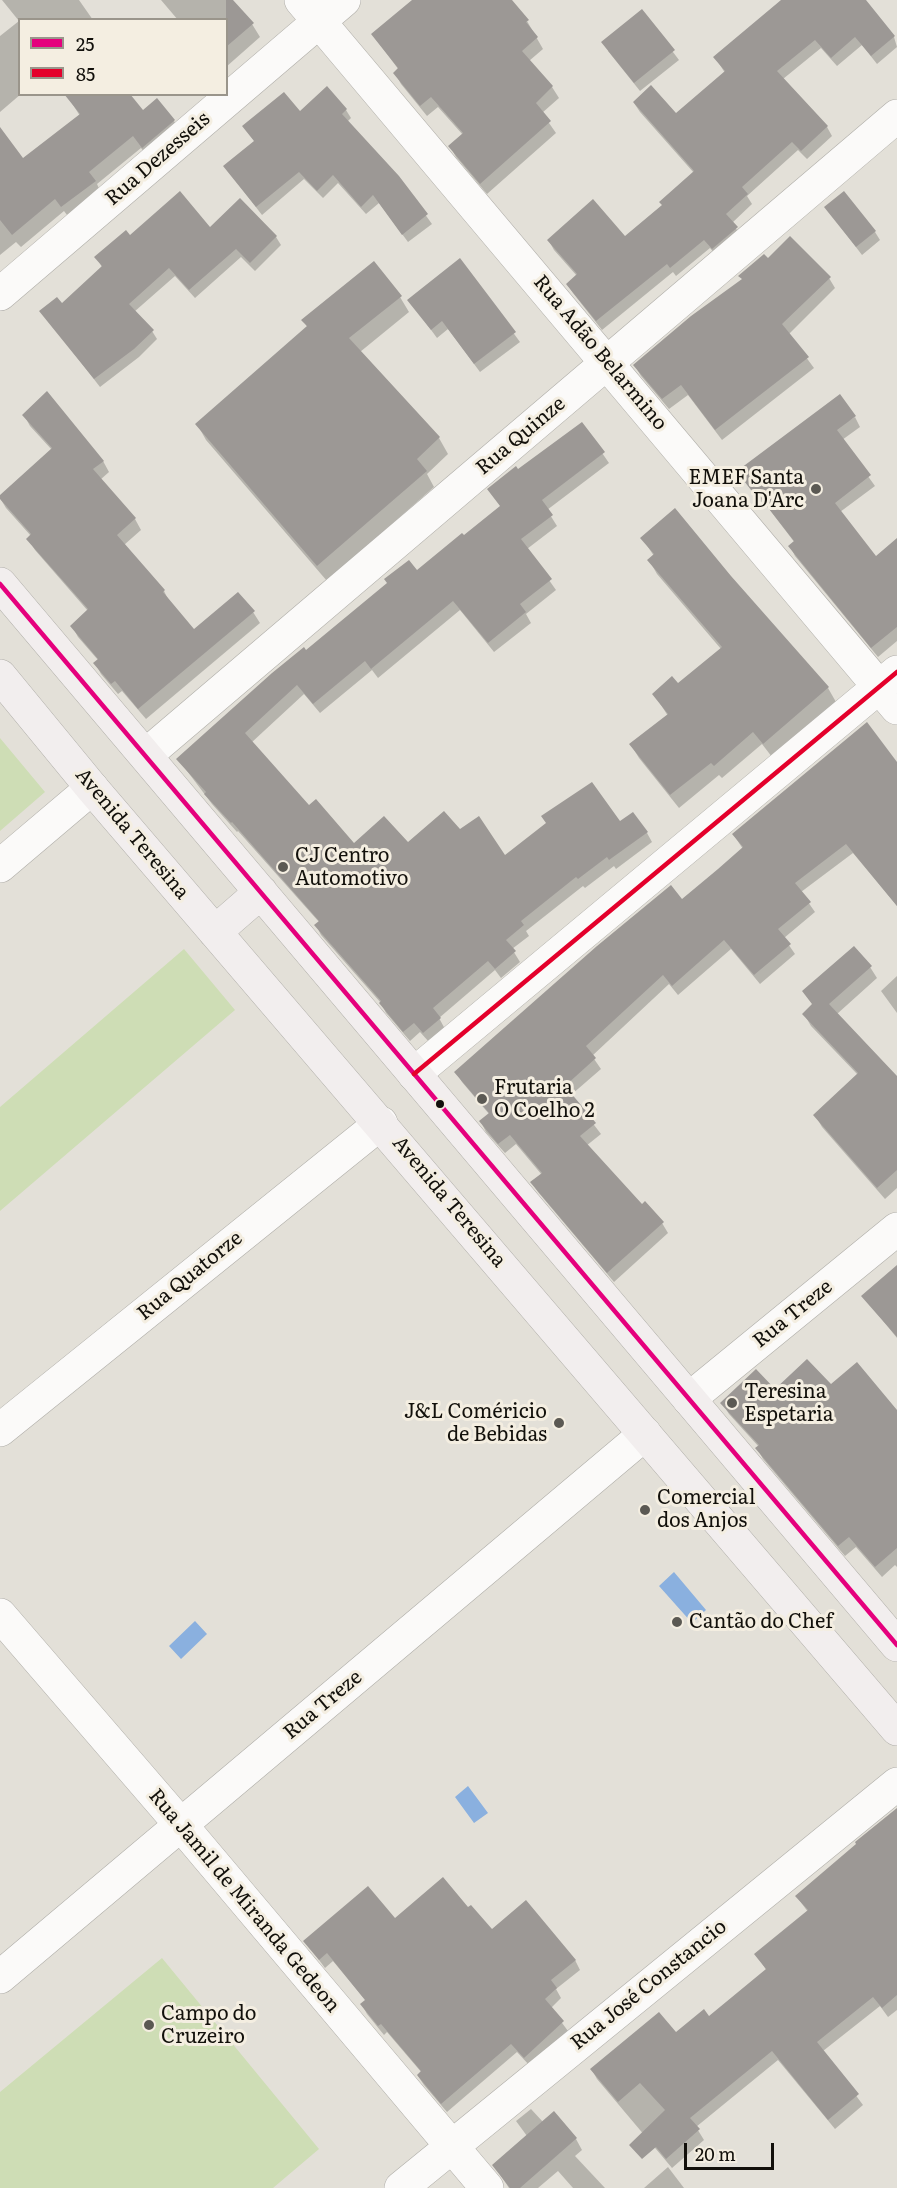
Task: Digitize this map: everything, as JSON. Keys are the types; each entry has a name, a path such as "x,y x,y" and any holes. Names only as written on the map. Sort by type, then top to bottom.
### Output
{"main road":[{"path":"0,584 897,1645"},
{"name":"Avenida Teresina","path":"0,676 92,788 381,1123 897,1729"},
{"path":"215,932 261,892"}],"street":[{"name":"Rua Dezesseis","path":"228,85 310,10 344,0"},
{"name":"Rua Adão Belarmino","path":"310,10 608,362 891,689"},
{"name":"Rua Dezesseis","path":"0,294 216,96"},
{"name":"Rua Quinze","path":"146,755 897,116"},
{"path":"414,1074 891,689"},
{"path":"0,866 92,788"},
{"name":"Rua Quatorze","path":"0,1430 381,1123"},
{"name":"Rua Treze","path":"689,1400 897,1229"},
{"name":"Rua Treze","path":"0,1977 645,1434"},
{"name":"Rua Jamil de Miranda Gedeon","path":"0,1614 487,2188"},
{"name":"Rua José Constancio","path":"401,2188 897,1784"}],"green space":[{"path":"0,738 45,792 0,831"},
{"path":"184,949 235,1010 0,1211 0,1107"},
{"name":"Campo do Cruzeiro","path":"162,1958 319,2149 273,2188 0,2188 0,2092"}],"water":[{"path":"674,1572 706,1610 692,1623 659,1586"},
{"path":"195,1621 207,1634 181,1659 169,1646"},
{"path":"468,1786 488,1813 474,1823 455,1797"}],"building":[{"path":"226,0 233,0 254,23 228,45 228,18 226,18"},
{"path":"412,0 512,0 529,20 526,22 538,37 522,51 553,86 536,103 551,121 480,184 448,146 463,133 431,97 420,106 393,73 398,68 371,34"},
{"path":"781,0 866,0 895,36 871,56 855,37 831,58 815,40 777,71 828,126 801,151 792,142 742,187 748,194 726,214 738,227 712,249 704,240 670,268 667,264 596,321 566,284 577,274 547,240 593,199 625,236 662,205 659,202 694,171 633,102 651,85 676,113 725,71 713,57"},
{"path":"642,9 675,50 634,83 601,42"},
{"path":"327,86 347,109 342,114 399,176 428,214 402,235 373,195 361,207 333,175 317,191 299,172 256,207 223,166 254,141 242,126 284,92 300,111"},
{"path":"66,96 132,96 143,110 157,98 175,120 142,148 133,136 89,172 96,181 61,207 55,199 12,235 0,220 0,127 23,158 80,114"},
{"path":"180,191 210,227 240,198 277,236 250,263 236,249 189,290 169,268 129,304 154,330 134,349 94,379 39,311 57,297 62,303 102,266 94,257 126,230 130,235"},
{"path":"844,191 876,231 856,247 824,207"},
{"path":"790,236 831,277 782,324 809,357 715,430 681,385 662,399 633,365 691,316 742,279 738,276 764,254 768,258"},
{"path":"460,258 516,332 474,364 442,321 431,330 407,300"},
{"path":"374,261 402,296 349,338 440,437 417,459 427,471 317,566 195,424 307,326 301,320"},
{"path":"47,391 104,461 93,469 136,518 117,535 165,590 163,592 194,629 238,592 255,611 138,709 115,681 111,684 93,663 98,659 70,626 88,609 26,539 31,534 0,499 0,495 52,448 22,415"},
{"path":"840,394 856,416 837,430 871,475 835,503 876,556 897,538 897,627 871,648 788,546 794,541 737,471"},
{"path":"582,422 605,452 542,500 553,515 521,539 552,579 520,604 526,612 488,643 453,601 371,669 365,661 313,704 297,685 245,733 309,805 316,799 354,843 384,816 408,842 444,811 460,829 479,816 505,855 546,823 541,816 592,782 620,821 633,812 648,832 609,860 607,857 578,879 576,877 521,921 524,925 506,940 516,951 495,969 488,961 433,1008 441,1018 423,1033 414,1023 403,1032 379,1003 381,1001 314,925 319,921 232,822 204,794 206,792 176,759 272,673 304,647 306,650 387,583 384,579 409,560 417,570 462,533 464,535 500,506 487,489 516,466 518,469"},
{"path":"675,508 731,576 829,687 763,744 753,732 714,766 711,763 670,795 629,744 668,714 652,694 672,676 678,683 722,647 647,560 654,554 640,538"},
{"path":"867,722 897,762 897,906 846,844 795,883 811,902 778,929 791,944 754,975 724,940 672,986 663,975 586,1046 596,1058 565,1086 596,1123 580,1136 642,1204 645,1201 664,1222 607,1273 530,1182 542,1173 510,1135 498,1144 479,1121 489,1113 454,1072 597,946 671,885 682,899 718,869 743,847 732,834"},
{"path":"854,946 872,966 829,1004 897,1076 897,1170 877,1188 813,1115 858,1073 802,1014 812,1004 802,991"},
{"path":"897,1265 897,1337 861,1296"},
{"path":"807,1359 831,1384 857,1362 897,1410 897,1548 875,1567 849,1537 838,1546 755,1448 759,1445 720,1403 756,1369 775,1389"},
{"path":"897,1808 897,1995 882,2008 873,1997 817,2042 859,2094 828,2120 772,2051 690,2118 700,2129 666,2159 656,2147 642,2159 629,2145 665,2110 640,2083 618,2102 590,2069 659,2012 676,2032 704,2009 709,2016 766,1969 754,1954 808,1910 795,1896"},
{"path":"443,1877 468,1907 471,1905 492,1929 526,1900 576,1960 551,1980 557,1988 545,1999 564,2021 524,2058 511,2044 441,2104 417,2075 421,2071 381,2024 378,2026 360,2004 365,2000 327,1953 319,1960 303,1941 368,1886 395,1918"},
{"path":"554,2111 577,2138 520,2188 510,2188 492,2165"}],"transit line":[{"name":"25","path":"0,584 897,1645"},
{"name":"85","path":"414,1074 897,672"}],"place":[{"name":"EMEF Santa Joana D'Arc","path":"816,489"},
{"name":"CJ Centro Automotivo","path":"283,867"},
{"name":"Frutaria O Coelho 2","path":"482,1099"},
{"name":"Teresina Espetaria","path":"732,1403"},
{"name":"J&L Coméricio de Bebidas","path":"559,1423"},
{"name":"Comercial dos Anjos","path":"645,1510"},
{"name":"Cantão do Chef","path":"677,1622"},
{"name":"Campo do Cruzeiro","path":"149,2025"}]}
